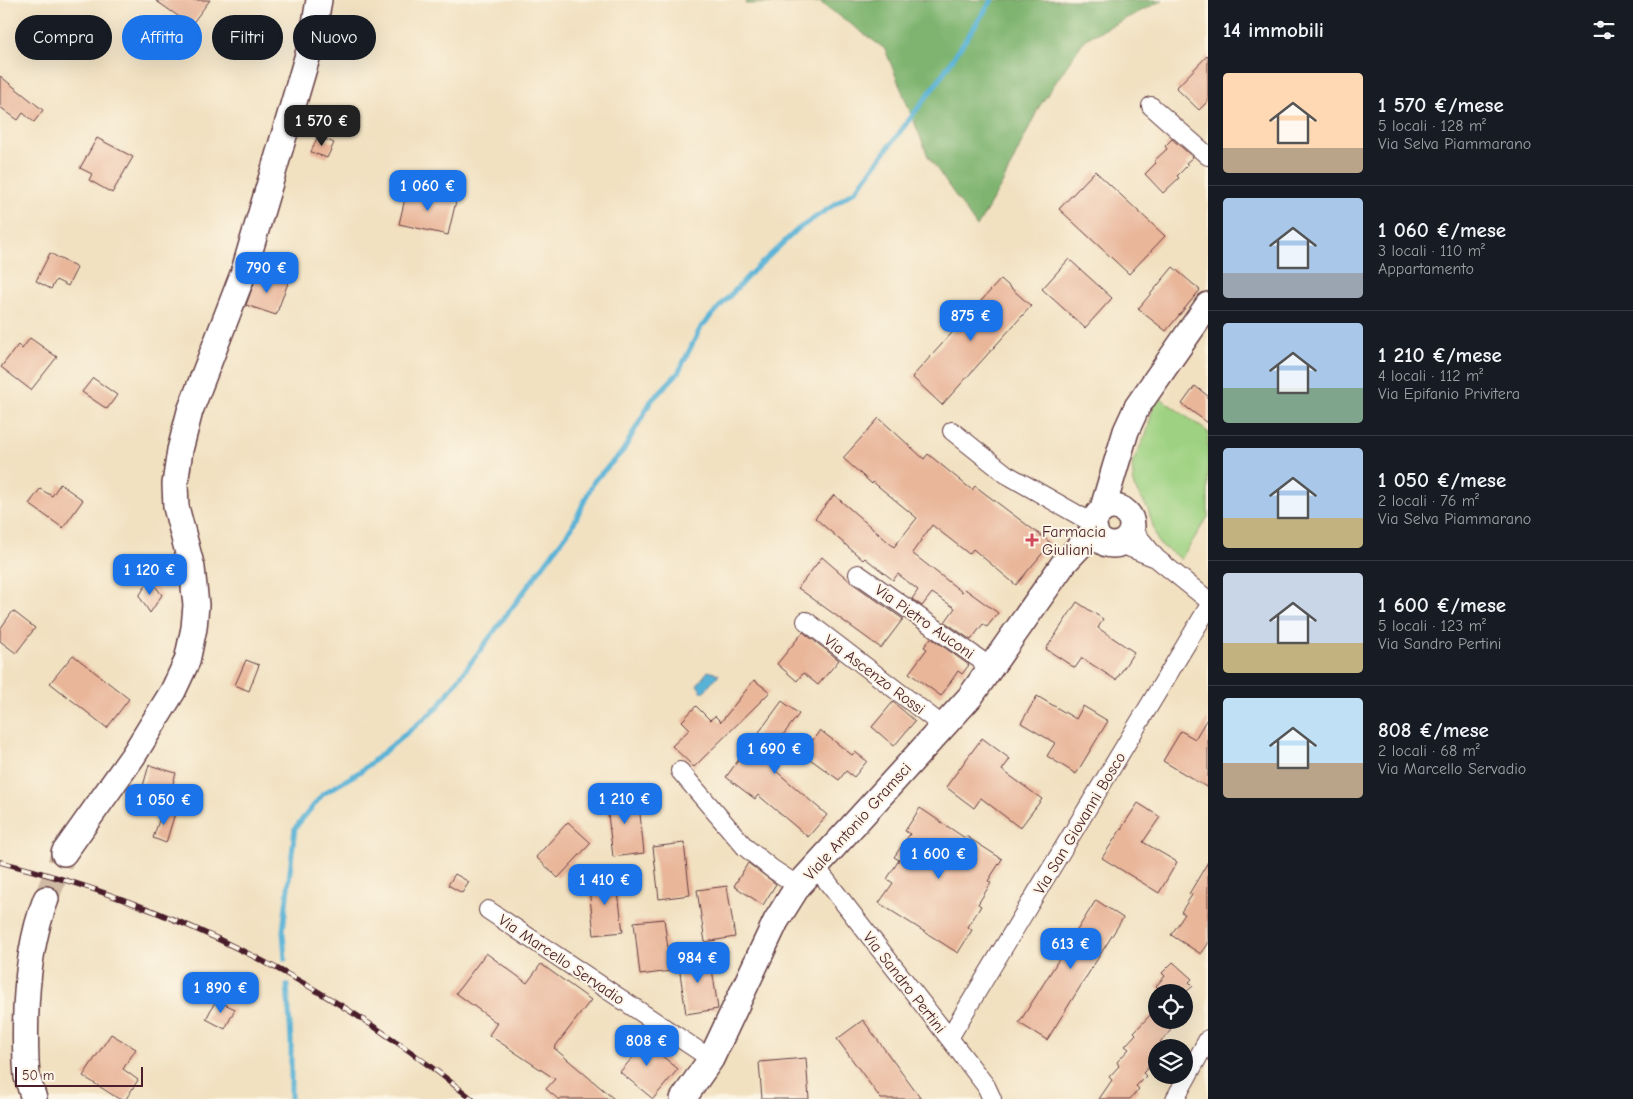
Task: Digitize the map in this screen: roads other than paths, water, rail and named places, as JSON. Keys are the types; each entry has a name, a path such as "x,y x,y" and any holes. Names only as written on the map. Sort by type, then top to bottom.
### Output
{"street":[{"path":"64,853 133,756 173,690 187,661 194,634 196,605 192,568 179,523 175,498 180,450 192,406 243,274 312,41 319,0"},
{"path":"1151,106 1208,156"},
{"path":"1110,526 1118,461 1126,431 1137,407 1208,305"},
{"path":"952,431 1006,474 1056,502 1110,526 1156,558 1208,600"},
{"name":"Viale Antonio Gramsci","path":"683,1099 711,1059 776,921 798,886 943,726 992,668 1064,564 1110,526"},
{"name":"Via Pietro Auconi","path":"858,574 992,668"},
{"name":"Via San Giovanni Bosco","path":"949,1038 1208,608"},
{"name":"Via Ascenzo Rossi","path":"806,621 943,726"},
{"path":"680,771 737,840 759,860 798,886"},
{"name":"Via Sandro Pertini","path":"815,866 986,1086 992,1099"},
{"path":"34,1099 27,1077 26,1062 30,967 36,928 46,899"},
{"name":"Via Marcello Servadio","path":"488,910 711,1059"},
{"path":"1176,1099 1208,1039"}],"water":[{"path":"708,671 719,674 703,693 697,685"}],"waterway":[{"path":"285,959 283,931 295,828 323,794 361,771 437,708 572,527 594,481 623,451 651,401 678,373 701,327 750,274 798,229 856,190 934,87 992,0"},
{"path":"287,985 291,1039 291,1099"}],"tunnel":[{"path":"46,899 64,853"}],"railway":[{"path":"0,862 65,880 128,901 189,926 249,954 308,986 364,1020 419,1058 472,1099"}],"place":[{"name":"Farmacia Giuliani","path":"1032,540"}]}
